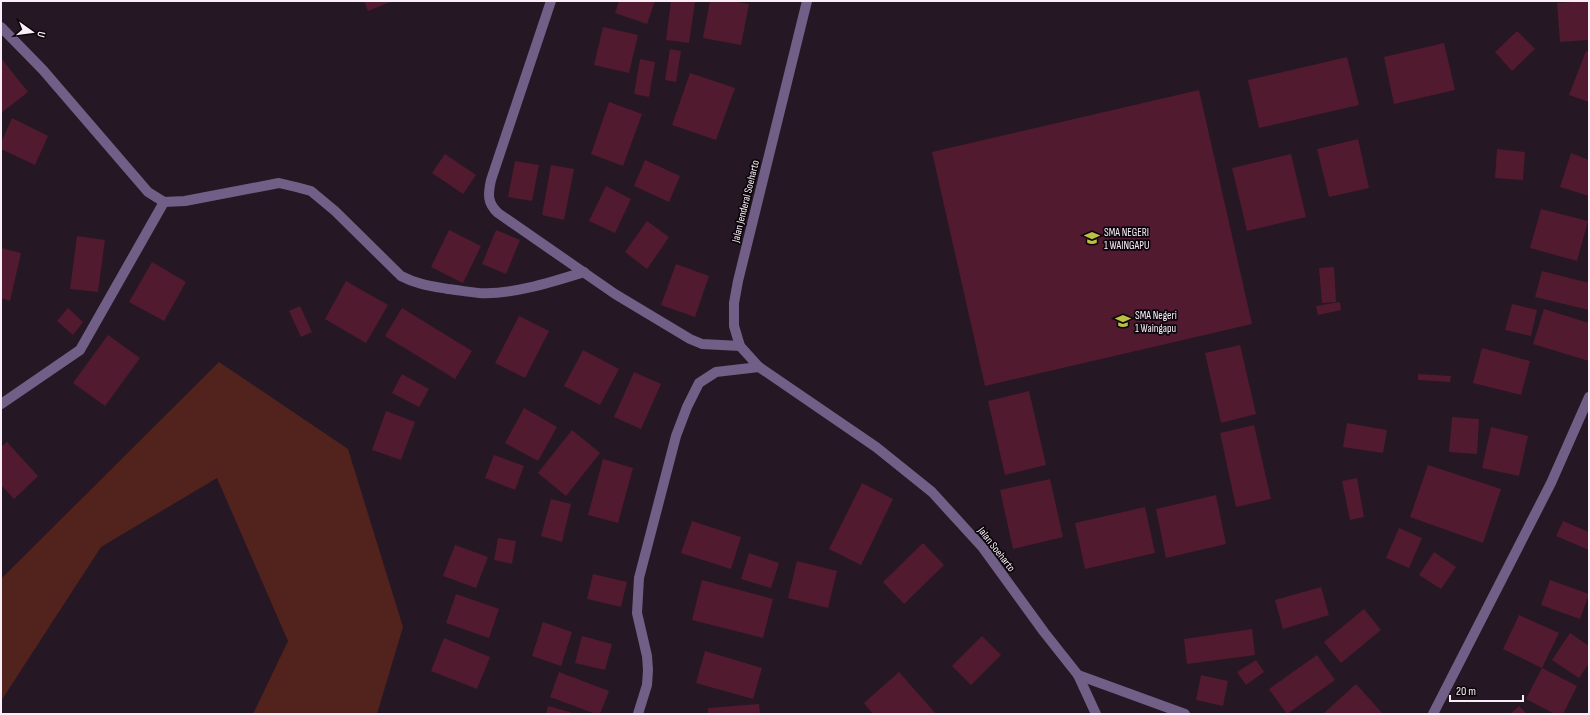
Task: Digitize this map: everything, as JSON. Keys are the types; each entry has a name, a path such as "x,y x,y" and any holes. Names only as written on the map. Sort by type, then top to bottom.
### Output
{"street":[{"path":"551,1 491,180 489,198 492,207 498,213 615,294 690,338 702,344 740,346"},
{"name":"Jalan Jenderal Soeharto","path":"788,388 759,368 740,346 734,326 734,303 738,281 807,1"},
{"path":"1,27 43,70 148,192 164,202 185,201 279,183 296,186 311,191 335,211 401,276 412,282 429,286 478,293 491,293 521,289 584,272"},
{"path":"1,404 80,350 164,202"},
{"path":"638,714 647,685 648,670 647,656 638,613 639,578 676,436 699,384 716,372 759,368"},
{"name":"Jalan Soeharto","path":"788,388 876,447 932,492 983,548 1044,632 1078,675 1096,714"},
{"path":"1433,714 1551,483 1589,397"},
{"path":"1078,675 1185,714"}],"shaded area":[{"path":"219,362 348,449 403,627 377,714 253,714 288,641 217,478 101,547 1,701 1,579"}],"building":[{"path":"364,1 393,1 368,11"},
{"path":"619,1 655,1 647,24 615,13"},
{"path":"671,1 695,2 689,43 666,40"},
{"path":"710,1 731,1 749,4 741,45 703,38"},
{"path":"1589,1 1589,40 1560,42 1557,3"},
{"path":"603,27 638,35 629,73 594,65"},
{"path":"1517,31 1535,49 1512,71 1495,52"},
{"path":"1444,43 1455,90 1394,104 1384,57"},
{"path":"670,49 681,51 676,82 665,80"},
{"path":"1586,51 1589,52 1589,102 1569,95"},
{"path":"1347,57 1359,105 1259,128 1248,80"},
{"path":"1,58 28,92 1,113"},
{"path":"640,59 655,62 649,97 634,94"},
{"path":"690,73 735,88 716,140 672,125"},
{"name":"SMA NEGERI 1 WAINGAPU","path":"1199,90 1252,324 985,386 932,152"},
{"path":"609,102 642,114 623,166 591,154"},
{"path":"12,118 48,136 35,165 1,149 1,143"},
{"path":"1358,139 1369,188 1329,197 1317,149"},
{"path":"1497,149 1525,152 1523,180 1495,178"},
{"path":"1571,153 1589,160 1589,196 1560,187"},
{"path":"445,154 476,175 463,194 432,173"},
{"path":"1291,154 1306,217 1247,231 1232,168"},
{"path":"645,160 680,176 669,202 634,186"},
{"path":"515,161 539,165 532,201 508,197"},
{"path":"551,165 574,169 564,220 542,215"},
{"path":"606,186 631,199 615,233 589,221"},
{"path":"1541,209 1588,221 1577,261 1530,248"},
{"path":"647,221 669,237 647,269 625,252"},
{"path":"449,230 481,246 463,283 431,267"},
{"path":"496,230 520,240 506,274 482,264"},
{"path":"77,236 105,240 98,292 70,289"},
{"path":"1,248 21,253 10,301 1,298"},
{"path":"152,262 186,282 164,321 129,302"},
{"path":"676,264 709,276 695,317 661,305"},
{"path":"1334,267 1336,302 1322,303 1319,268"},
{"path":"1542,271 1589,283 1589,310 1535,297"},
{"path":"346,281 388,305 366,343 325,319"},
{"path":"1340,302 1341,310 1318,315 1316,306"},
{"path":"1512,304 1537,310 1531,336 1505,330"},
{"path":"300,306 312,332 301,337 289,311"},
{"path":"68,308 83,322 73,335 57,321"},
{"path":"402,308 472,351 455,379 385,336"},
{"path":"1544,309 1589,323 1589,361 1533,344"},
{"path":"519,316 549,331 525,378 495,363"},
{"path":"108,335 140,358 105,406 73,383"},
{"path":"1240,345 1256,414 1221,423 1205,353"},
{"path":"1482,348 1530,361 1521,395 1473,383"},
{"path":"583,350 619,369 600,405 564,386"},
{"path":"634,372 661,384 641,429 614,417"},
{"path":"402,374 429,389 419,407 392,393"},
{"path":"1418,374 1451,376 1450,382 1418,380"},
{"path":"1029,391 1046,465 1005,475 988,401"},
{"path":"524,408 557,427 538,461 505,443"},
{"path":"386,411 415,422 401,460 372,450"},
{"path":"1452,417 1479,419 1477,454 1449,452"},
{"path":"1347,423 1387,430 1383,453 1343,447"},
{"path":"1254,425 1271,499 1236,507 1220,433"},
{"path":"1491,427 1528,436 1519,476 1482,468"},
{"path":"572,430 600,453 566,496 538,473"},
{"path":"7,442 38,476 14,499 1,485 1,447"},
{"path":"494,455 524,466 515,490 485,478"},
{"path":"603,459 633,468 618,523 588,515"},
{"path":"1428,465 1501,489 1483,543 1410,517"},
{"path":"1357,478 1364,517 1350,520 1342,481"},
{"path":"1050,479 1063,537 1013,549 1000,490"},
{"path":"862,483 893,499 861,565 829,549"},
{"path":"1216,495 1226,544 1166,558 1156,509"},
{"path":"551,499 571,504 562,542 541,536"},
{"path":"1145,507 1155,553 1085,569 1075,523"},
{"path":"692,521 741,537 731,569 681,553"},
{"path":"1563,521 1589,532 1589,550 1556,536"},
{"path":"1399,528 1422,538 1409,568 1386,558"},
{"path":"498,538 516,541 512,564 494,560"},
{"path":"923,543 944,565 904,604 883,582"},
{"path":"455,545 488,557 476,588 443,576"},
{"path":"1434,552 1456,567 1441,589 1419,575"},
{"path":"749,553 779,563 771,588 741,579"},
{"path":"797,561 837,571 828,608 788,598"},
{"path":"593,574 627,582 621,607 587,599"},
{"path":"702,580 773,599 763,638 692,620"},
{"path":"1550,580 1589,594 1580,619 1541,605"},
{"path":"1321,587 1329,615 1283,629 1275,600"},
{"path":"456,594 499,609 489,638 446,623"},
{"path":"1364,609 1381,630 1341,663 1324,642"},
{"path":"1519,615 1559,633 1542,668 1503,649"},
{"path":"543,622 572,632 561,666 532,656"},
{"path":"1252,629 1255,655 1187,664 1184,639"},
{"path":"1570,633 1589,646 1589,663 1579,678 1552,660"},
{"path":"582,636 612,644 605,670 575,663"},
{"path":"982,636 1001,655 971,685 952,666"},
{"path":"444,638 490,657 477,689 431,671"},
{"path":"705,651 762,668 753,699 696,683"},
{"path":"1317,655 1335,680 1287,714 1269,689"},
{"path":"1256,660 1264,672 1246,685 1237,672"},
{"path":"1542,668 1577,686 1563,714 1555,714 1526,699"},
{"path":"559,672 609,691 600,714 596,714 550,697"},
{"path":"899,672 936,714 873,714 864,703"},
{"path":"1201,675 1228,681 1223,706 1196,700"},
{"path":"1356,684 1383,714 1323,714"},
{"path":"759,704 760,714 708,714 708,708"},
{"path":"548,706 576,714 546,714"},
{"path":"1519,706 1527,714 1510,714"}],"place":[{"name":"SMA NEGERI 1 WAINGAPU","path":"1092,238"},
{"name":"SMA Negeri 1 Waingapu","path":"1123,321"}]}
